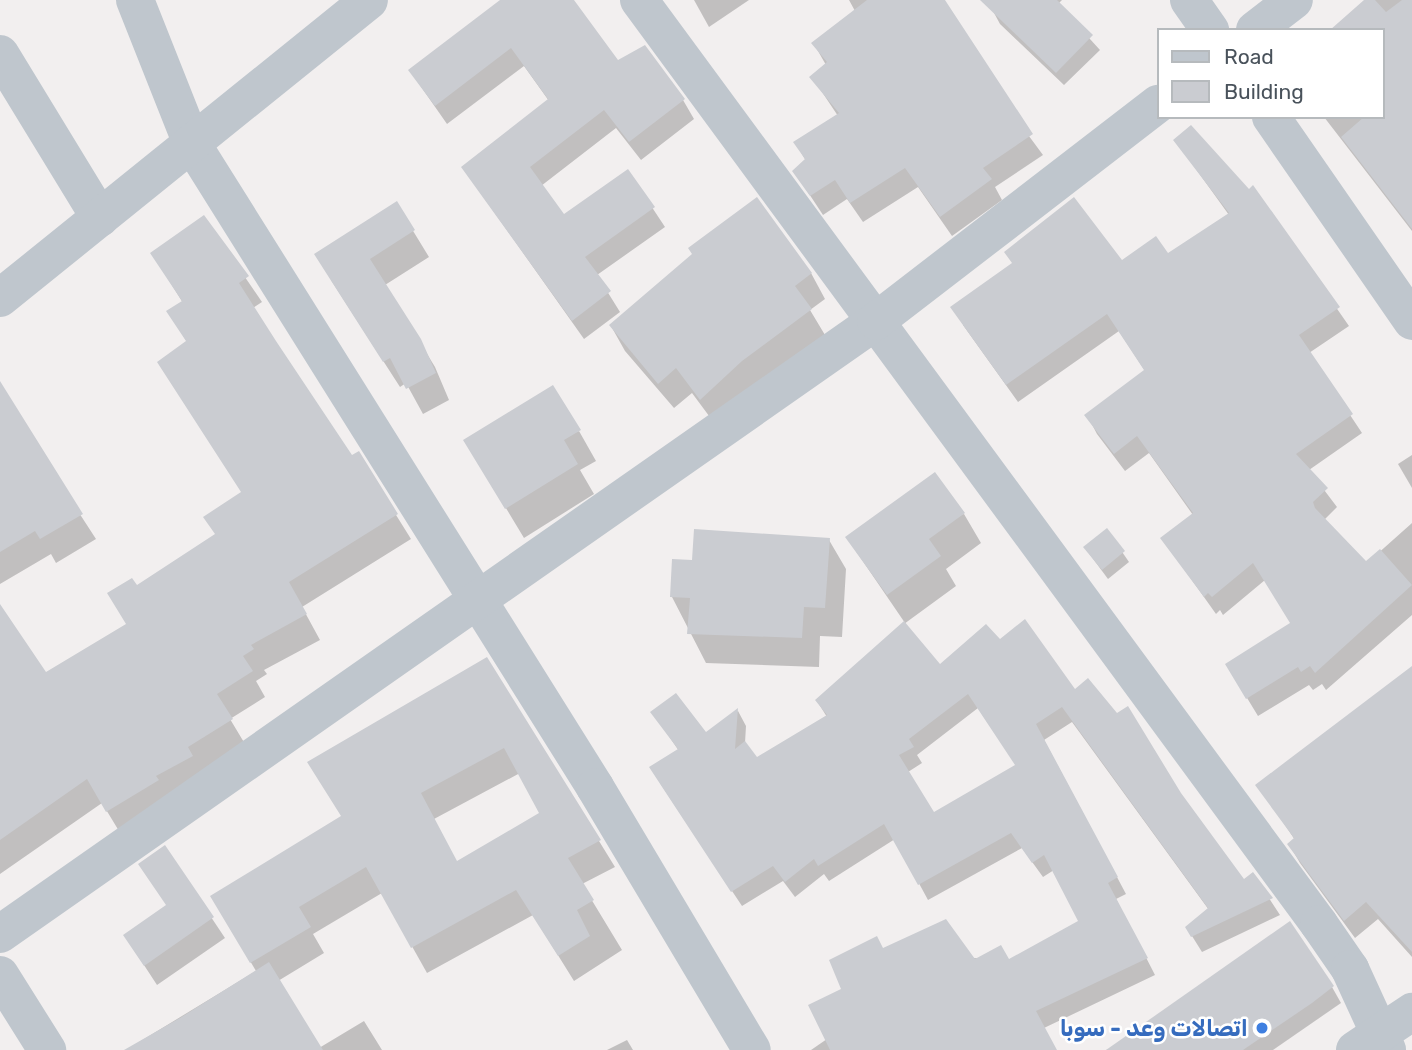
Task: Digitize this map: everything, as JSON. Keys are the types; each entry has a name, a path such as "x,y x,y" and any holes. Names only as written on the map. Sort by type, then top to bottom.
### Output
{"street":[{"path":"135,0 158,50 192,144 478,599 752,1050"},
{"path":"0,298 369,0"},
{"path":"639,0 1350,968 1374,1045 1412,1012"},
{"path":"1189,0 1209,28"},
{"path":"1258,28 1294,0"},
{"path":"0,54 100,218"},
{"path":"0,934 876,321 1156,106"},
{"path":"1272,119 1412,321"},
{"path":"0,975 47,1050"}],"building":[{"path":"500,0 574,0 618,60 645,45 685,99 629,142 604,110 530,167 564,214 628,169 655,207 585,257 611,291 572,321 461,167 548,99 511,48 435,106 408,70"},
{"path":"867,0 945,0 1033,134 983,168 992,179 940,217 905,168 850,203 835,180 810,196 792,171 805,159 793,142 839,113 809,77 827,62 811,43"},
{"path":"980,0 1057,0 1093,35 1056,73"},
{"path":"1364,0 1375,0 1386,12 1402,0 1412,0 1412,229 1341,137 1362,119 1384,119 1384,28 1332,28"},
{"path":"1191,125 1249,189 1253,185 1340,307 1299,335 1353,414 1296,454 1328,488 1313,502 1315,508 1366,561 1380,549 1412,585 1315,673 1310,666 1301,672 1298,667 1246,699 1225,664 1290,623 1253,563 1212,597 1208,593 1204,597 1160,538 1193,513 1137,436 1114,454 1084,415 1144,370 1107,314 1006,385 950,307 1012,263 1004,252 1074,197 1122,260 1156,236 1168,253 1229,213 1173,140"},
{"path":"757,197 812,273 795,286 812,309 742,361 700,400 676,368 658,384 609,325 692,254 688,248"},
{"path":"397,201 415,230 370,259 421,339 436,373 406,389 390,358 383,362 314,254"},
{"path":"204,215 249,276 239,283 276,341 352,455 359,451 398,514 289,582 307,614 251,645 254,649 243,656 253,671 217,694 233,719 188,747 193,756 156,776 159,780 106,812 87,779 0,840 0,604 46,672 126,624 107,593 132,578 137,585 215,534 203,517 241,492 157,362 186,341 166,311 182,301 150,253"},
{"path":"0,381 83,514 40,539 35,531 0,552"},
{"path":"553,385 581,430 564,440 578,464 505,509 463,440"},
{"path":"935,472 965,513 929,539 941,556 887,595 845,537"},
{"path":"1107,528 1125,551 1102,570 1083,547"},
{"path":"694,529 830,538 825,608 804,607 802,638 687,634 690,598 670,597 672,559 692,560"},
{"path":"1025,619 1075,689 1088,678 1117,713 1128,706 1181,793 1244,879 1253,872 1273,898 1191,937 1185,927 1208,908 1062,707 1036,724 1118,877 1108,883 1148,958 1036,1011 1057,1050 830,1050 808,1005 841,989 829,960 877,936 883,948 946,919 975,959 1001,945 1009,959 1078,921 1044,855 1032,863 1011,833 918,885 884,824 818,866 814,859 785,882 773,866 731,892 649,767 678,749 650,712 676,693 706,732 738,708 735,749 745,741 757,757 827,715 815,700 904,621 940,664 986,624 1000,639","holes":["968,694 1015,765 934,812 899,755 914,747 909,739"]},
{"path":"487,657 601,840 568,858 594,900 577,910 590,936 558,956 516,890 411,948 366,867 299,907 311,927 250,963 210,896 341,816 307,762","holes":["504,748 539,813 457,861 421,793"]},
{"path":"1412,666 1412,952 1366,902 1344,921 1287,844 1294,838 1255,785"},
{"path":"165,845 214,917 144,966 123,935 166,905 138,864"},
{"path":"1290,921 1334,986 1312,1003 1243,1050 1106,1050"},
{"path":"269,962 323,1050 124,1050 180,1018"}],"place":[{"name":"اتصالات وعد - سوبا","path":"1262,1028"}]}
